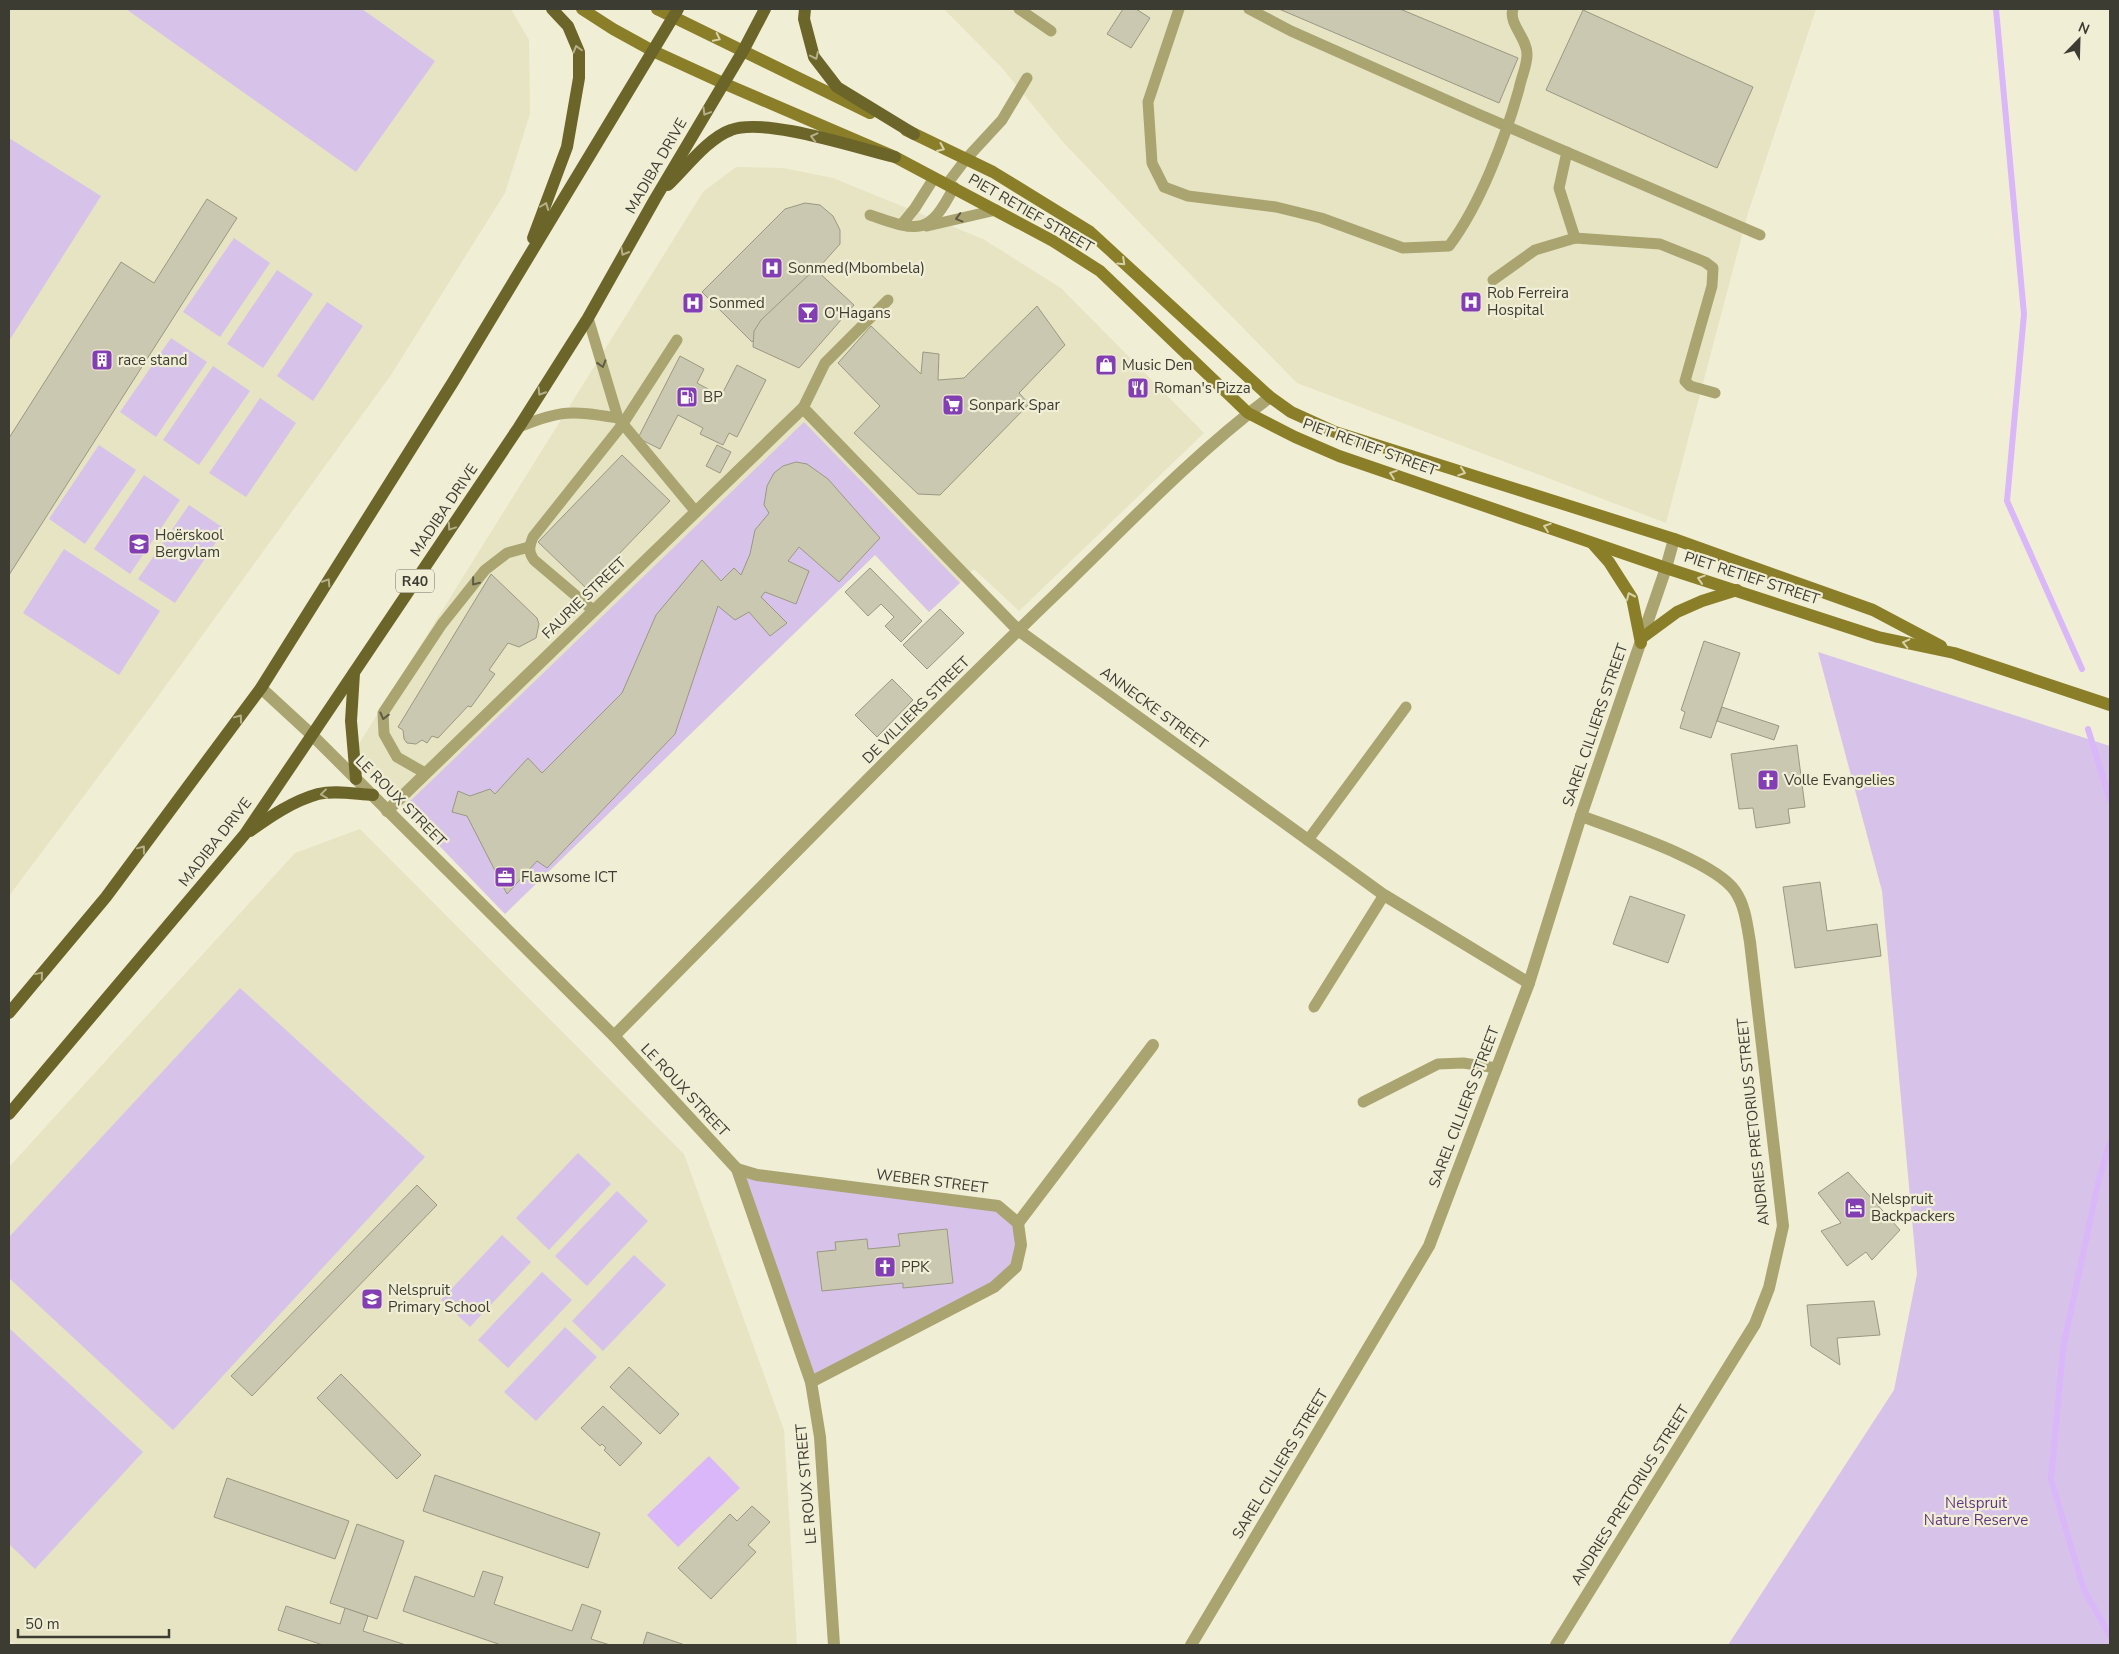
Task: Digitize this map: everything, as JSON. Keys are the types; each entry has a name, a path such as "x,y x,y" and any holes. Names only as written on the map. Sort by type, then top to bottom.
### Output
{"main road":[{"path":"521,268 567,147 579,78 579,52 568,26 552,9"},
{"name":"MADIBA DRIVE","path":"9,1114 245,834 519,427 588,318 655,199 743,51 765,9"},
{"path":"805,9 804,19 814,57 837,86 914,134"},
{"path":"9,1013 106,897 261,688 448,390 675,13"},
{"path":"655,199 712,141 730,130 749,127 787,130 895,157"},
{"path":"354,673 351,721 356,779"},
{"path":"245,834 286,806 319,794 372,795"}],"street":[{"name":"PIET RETIEF STREET","path":"582,9 613,29 653,50 723,83 895,157 1053,241 1100,271 1248,413 1295,438 1339,456 1666,568 1878,636 1954,653 2110,705"},
{"name":"PIET RETIEF STREET","path":"657,9 675,13 743,51 966,159 1020,188 1089,231 1270,397 1291,412 1335,432 1674,539 1873,610 1954,653"},
{"name":"DE VILLIERS STREET","path":"614,1036 1018,630 1191,464 1248,413 1270,397"},
{"name":"FAURIE STREET","path":"388,811 803,408"},
{"name":"ANNECKE STREET","path":"803,408 1018,630 1384,895 1529,983"},
{"name":"SAREL CILLIERS STREET","path":"1191,1645 1429,1246 1529,983 1581,816 1642,640 1674,539"},
{"path":"1591,542 1609,562 1632,598 1642,640 1677,612 1702,601 1737,590"},
{"name":"LE ROUX STREET","path":"261,688 312,735 614,1036 737,1169 811,1382 820,1438 834,1645"},
{"name":"ANDRIES PRETORIUS STREET","path":"1556,1645 1755,1324 1769,1288 1782,1226 1750,942 1742,903 1735,889 1700,863 1581,816"},
{"path":"811,1382 994,1287 1016,1267 1021,1245 1018,1223 1153,1045"},
{"name":"WEBER STREET","path":"737,1169 757,1175 998,1206 1018,1223"}],"lane":[{"path":"1019,9 1051,31"},
{"path":"1179,9 1148,102 1152,163 1164,187 1188,196 1276,208 1320,218 1403,248 1449,246 1465,225 1508,127 1527,56 1526,42 1513,19 1513,9"},
{"path":"1249,9 1291,31 1508,127 1760,235"},
{"path":"922,226 935,218 950,186 966,159 1002,120 1027,78"},
{"path":"1567,152 1559,188 1574,238"},
{"path":"902,224 920,202 934,178"},
{"path":"870,215 902,224 922,226 996,210"},
{"path":"1493,280 1535,250 1574,238 1660,244 1705,262 1713,268 1712,286 1685,381 1690,386 1715,393"},
{"path":"803,408 826,363 888,300"},
{"path":"588,318 620,421 696,512"},
{"path":"594,611 534,560 529,547 533,537 620,421 676,340"},
{"path":"519,427 560,412 579,412 620,421"},
{"path":"425,773 397,757 384,734 383,713 442,624 485,570 507,553 529,547"},
{"path":"1308,840 1406,707"},
{"path":"1314,1007 1384,895"},
{"path":"1363,1102 1438,1064 1464,1063 1496,1068"}],"shaded area":[{"name":"Hoërskool Bergvlam","path":"9,9 511,9 529,40 530,114 505,193 391,375 146,713 9,896"},
{"name":"Rob Ferreira Hospital","path":"944,9 1816,9 1748,213 1666,523 1297,383 1063,142 1002,68"},
{"path":"736,167 783,168 833,178 983,239 1061,288 1204,433 1019,611 974,569 929,612 875,555 505,914 403,808 374,782 357,747 703,192"},
{"name":"Nelspruit Primary School","path":"360,829 684,1154 784,1430 797,1645 20,1645 9,1642 9,1167 295,853"},
{"path":"709,1456 740,1488 678,1547 647,1515"}],"green space":[{"path":"126,9 362,9 435,61 356,172"},
{"path":"9,138 101,196 9,341"},
{"path":"234,238 270,263 220,337 183,312"},
{"path":"277,270 313,294 263,368 227,344"},
{"path":"327,302 363,326 313,401 277,376"},
{"path":"171,338 207,362 156,437 120,412"},
{"path":"213,366 250,391 199,465 163,440"},
{"path":"260,398 296,423 246,497 209,473"},
{"path":"804,422 960,583 929,612 875,555 505,914 403,808"},
{"path":"99,445 136,470 85,544 49,519"},
{"path":"144,475 180,500 130,574 94,549"},
{"path":"189,505 225,529 175,603 138,579"},
{"path":"64,549 160,611 119,675 23,613"},
{"name":"Nelspruit Nature Reserve","path":"1818,652 2110,746 2110,1645 1728,1645 1894,1390 1917,1274 1882,891"},
{"path":"240,988 425,1157 173,1430 9,1278 9,1237"},
{"path":"578,1153 611,1184 549,1250 516,1218"},
{"path":"737,1169 998,1206 1016,1225 1016,1267 994,1287 811,1382"},
{"path":"617,1191 648,1221 587,1286 555,1256"},
{"path":"502,1235 531,1262 470,1327 441,1300"},
{"path":"634,1255 666,1285 603,1351 572,1321"},
{"path":"542,1272 572,1300 508,1368 478,1340"},
{"path":"565,1327 597,1357 536,1421 504,1392"},
{"path":"9,1328 143,1452 35,1569 9,1544"}],"building":[{"path":"1123,9 1136,9 1150,18 1131,48 1107,34"},
{"path":"1279,9 1400,9 1518,58 1499,103"},
{"path":"1583,10 1753,87 1717,168 1546,90"},
{"name":"race stand","path":"207,199 237,218 9,575 9,438 121,262 154,283"},
{"name":"Sonmed(Mbombela)","path":"805,203 820,205 833,216 840,230 840,244 752,342 702,292 785,209"},
{"name":"O'Hagans","path":"815,269 854,305 799,368 753,347 754,331 761,320"},
{"path":"1037,306 1065,345 1019,393 1029,404 940,495 918,494 854,433 880,406 838,363 871,326 921,374 923,352 939,354 938,380 964,378"},
{"path":"680,356 704,369 697,383 721,396 737,365 766,380 737,437 729,433 723,445 700,434 703,428 678,415 660,449 638,438"},
{"path":"717,445 731,452 720,473 706,466"},
{"path":"622,455 670,501 586,588 538,542"},
{"path":"796,462 807,464 828,479 880,538 839,582 799,547 788,561 809,571 796,604 765,592 761,597 787,623 770,636 749,612 735,620 718,606 675,734 547,868 537,861 507,894 467,816 452,812 458,791 470,796 490,789 495,794 528,758 542,773 622,693 656,615 702,560 721,581 734,568 741,575 750,554 755,530 769,513 764,505 767,486 774,473 783,466"},
{"path":"870,568 922,621 901,642 885,626 894,617 881,604 868,616 845,592"},
{"path":"491,574 537,618 539,624 536,638 519,647 508,643 489,670 495,674 471,707 468,706 438,738 432,736 427,743 422,740 416,744 407,743 404,739 403,730 398,727"},
{"path":"940,609 964,633 927,669 903,645"},
{"path":"1704,641 1740,653 1711,738 1680,728 1685,712 1681,710"},
{"path":"892,679 913,700 877,737 855,715"},
{"path":"1722,707 1779,726 1774,740 1717,721"},
{"name":"Volle Evangelies","path":"1797,745 1805,807 1788,809 1790,823 1756,828 1753,808 1739,809 1731,754"},
{"path":"1820,882 1827,931 1877,924 1881,956 1795,968 1783,887"},
{"path":"1630,896 1685,915 1668,963 1613,944"},
{"name":"Nelspruit Backpackers","path":"1848,1172 1900,1230 1872,1260 1866,1252 1847,1266 1821,1231 1841,1223 1818,1193"},
{"path":"417,1185 437,1205 252,1396 231,1376"},
{"name":"PPK","path":"947,1229 953,1283 903,1288 903,1283 822,1291 817,1252 836,1250 835,1242 867,1239 868,1249 900,1246 898,1234"},
{"path":"1874,1301 1880,1335 1837,1338 1840,1365 1811,1346 1807,1305"},
{"path":"629,1367 679,1414 660,1434 610,1387"},
{"path":"341,1374 421,1455 397,1479 317,1398"},
{"path":"603,1406 642,1443 620,1466 604,1450 606,1448 602,1444 600,1446 581,1428"},
{"path":"435,1475 600,1533 588,1568 423,1511"},
{"path":"227,1478 349,1521 335,1559 214,1517"},
{"path":"752,1506 770,1522 748,1545 756,1552 711,1599 678,1568 730,1514 737,1521"},
{"path":"357,1524 404,1541 377,1619 330,1603"},
{"path":"483,1571 503,1577 494,1604 572,1631 582,1604 601,1611 591,1639 610,1645 501,1645 403,1611 415,1576 474,1597"},
{"path":"286,1606 340,1624 345,1608 368,1616 363,1631 406,1645 323,1645 278,1630"},
{"path":"647,1632 685,1645 643,1645"}],"waterway":[{"path":"1996,9 2024,314 2007,501 2082,669"},
{"path":"2088,729 2110,800"},
{"path":"2110,1142 2099,1179 2063,1348 2051,1479 2084,1590 2110,1636"}],"place":[{"name":"Sonmed(Mbombela)","path":"772,268"},
{"name":"Rob Ferreira Hospital","path":"1471,302"},
{"name":"Sonmed","path":"693,303"},
{"name":"O'Hagans","path":"808,313"},
{"name":"race stand","path":"102,360"},
{"name":"Music Den","path":"1106,365"},
{"name":"Roman's Pizza","path":"1138,388"},
{"name":"BP","path":"687,397"},
{"name":"Sonpark Spar","path":"953,405"},
{"name":"Hoërskool Bergvlam","path":"139,544"},
{"name":"Volle Evangelies","path":"1768,780"},
{"name":"Flawsome ICT","path":"505,877"},
{"name":"Nelspruit Backpackers","path":"1855,1208"},
{"name":"PPK","path":"885,1267"},
{"name":"Nelspruit Primary School","path":"372,1299"}]}
